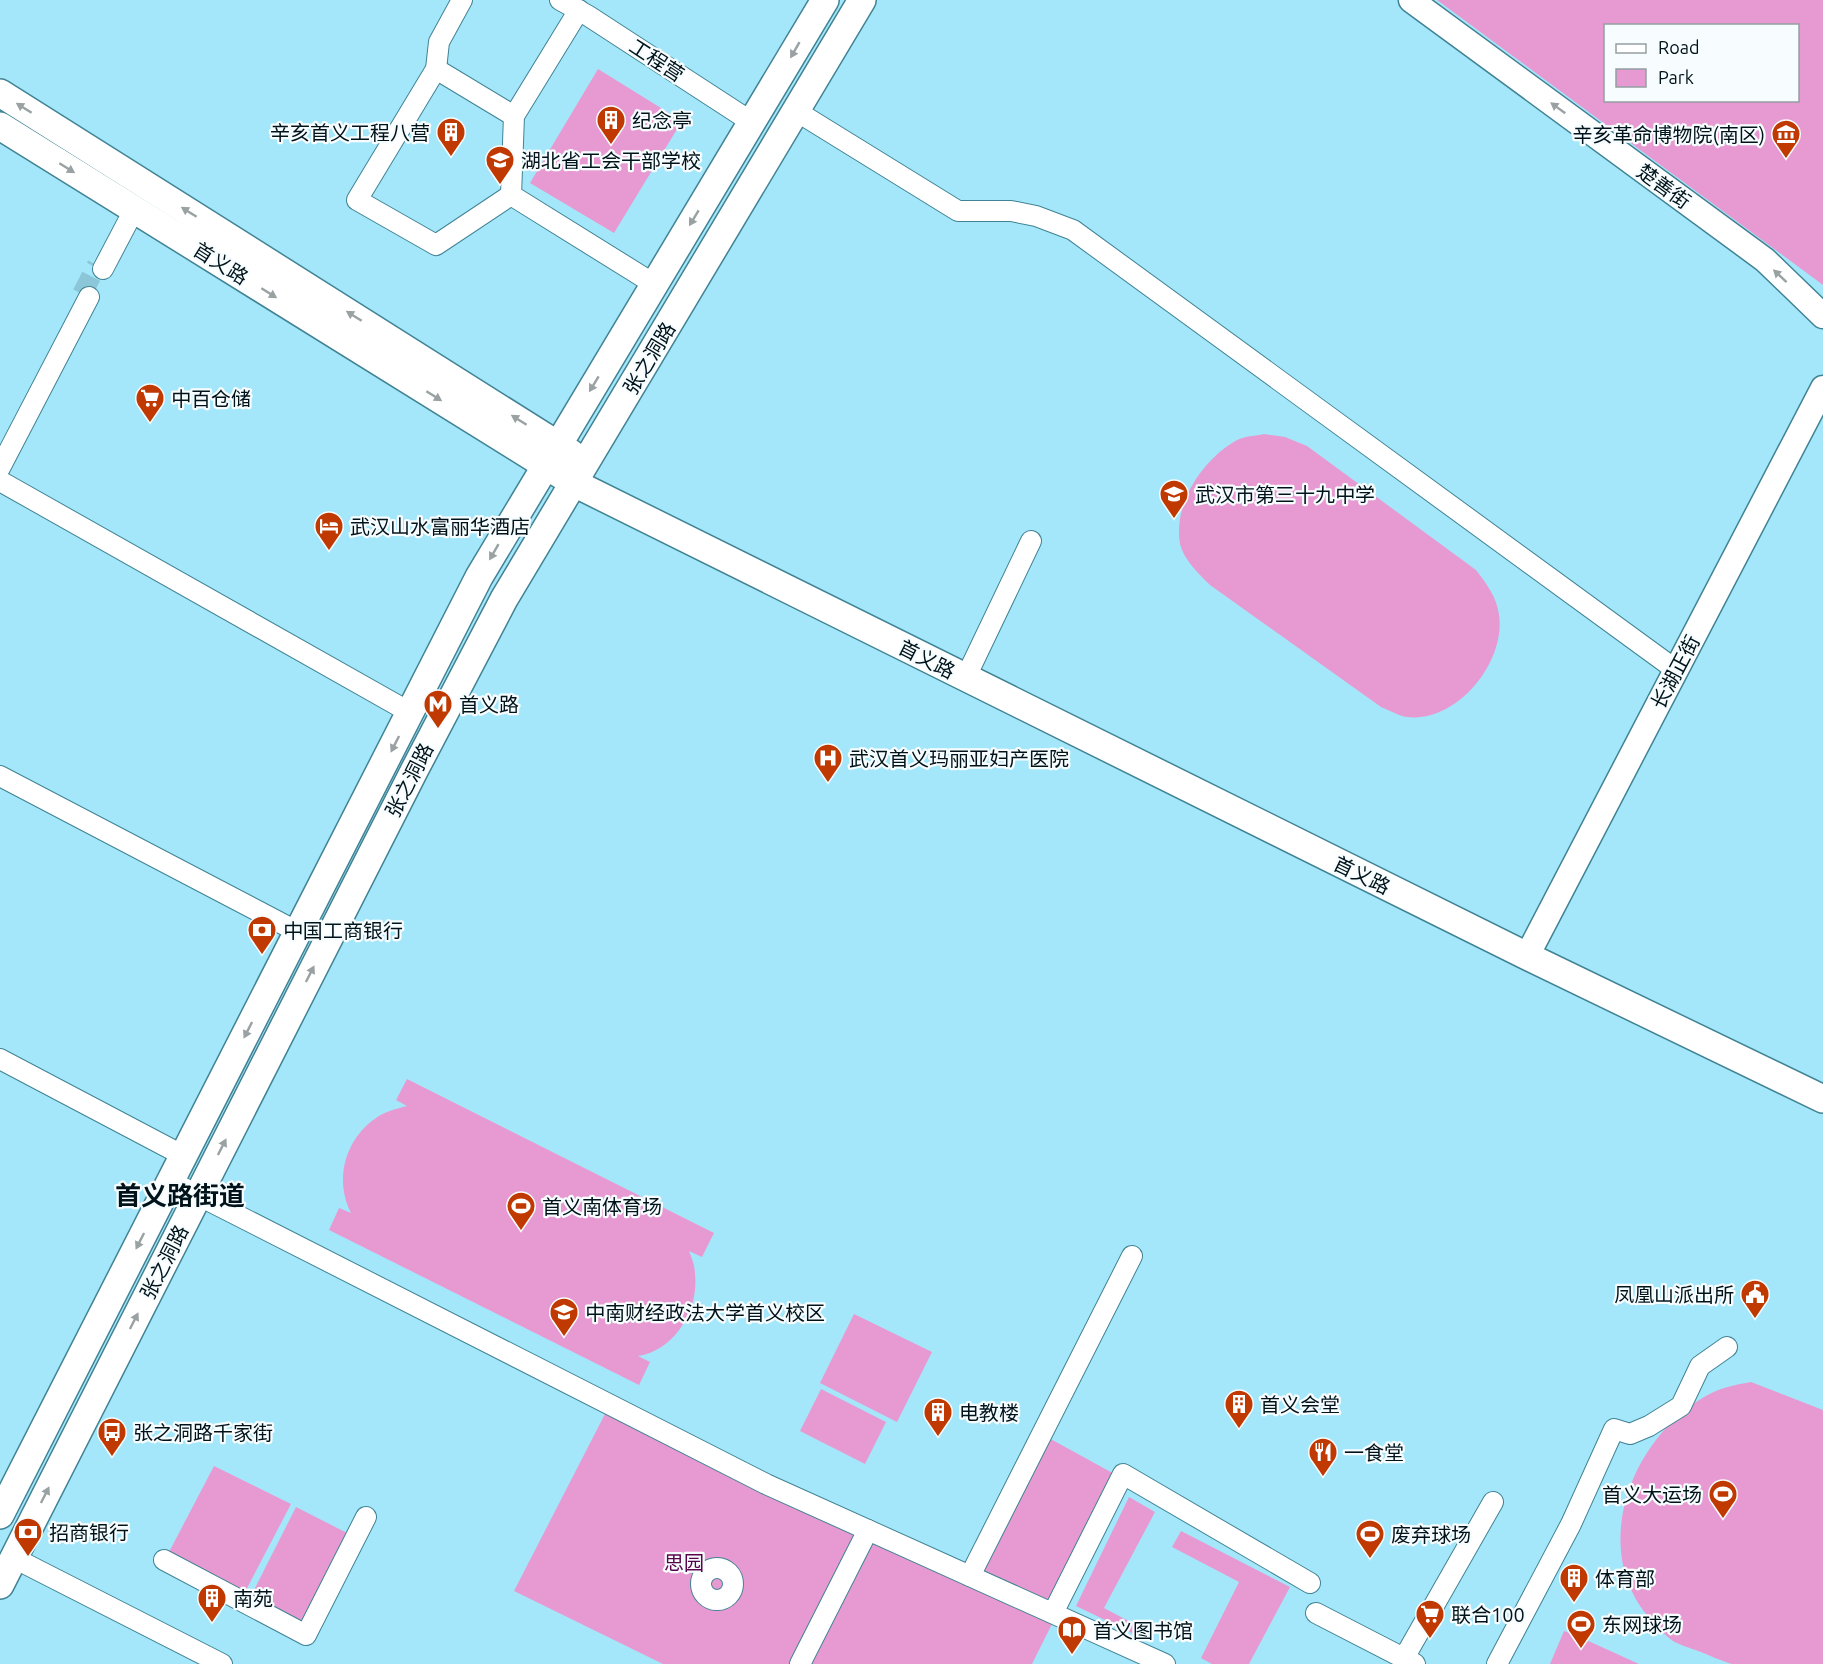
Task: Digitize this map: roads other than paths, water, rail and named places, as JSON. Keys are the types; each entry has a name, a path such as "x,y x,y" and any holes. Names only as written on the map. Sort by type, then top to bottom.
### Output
{"main road":[{"name":"张之洞路","path":"0,1515 479,577 825,0"},
{"name":"张之洞路","path":"0,1585 504,598 862,0"},
{"name":"首义路","path":"0,93 551,455"},
{"name":"首义路","path":"0,126 131,208 580,473 965,679 1823,1099"}],"street":[{"path":"462,0 439,42 436,69 357,200 436,245 511,195"},
{"name":"工程营","path":"560,0 753,123"},
{"name":"楚善街","path":"1411,0 1764,261 1823,316"},
{"path":"511,195 514,116 579,10"},
{"path":"436,69 514,116"},
{"path":"795,111 958,211 1011,211 1036,216 1073,230 1676,670"},
{"path":"511,195 654,284"},
{"path":"100,267 131,208"},
{"path":"0,455 86,296 0,468"},
{"name":"长湖正街","path":"1527,956 1823,388"},
{"path":"0,481 411,712"},
{"path":"965,679 1032,540"},
{"path":"0,776 298,932"},
{"path":"0,1059 184,1156"},
{"path":"170,1181 766,1484 1165,1664"},
{"path":"969,1576 1132,1256"},
{"path":"1497,1664 1571,1524 1614,1429 1630,1434 1649,1426 1681,1406 1700,1366 1727,1347"},
{"path":"1053,1613 1123,1474 1310,1582"},
{"path":"1316,1613 1409,1661 1493,1502"},
{"path":"164,1560 306,1635 366,1517"},
{"path":"800,1664 868,1530"},
{"path":"14,1558 222,1664"}],"tunnel":[{"path":"82,294 97,265"}],"place":[{"name":"纪念亭","path":"611,146"},
{"name":"辛亥首义工程八营","path":"451,158"},
{"name":"辛亥革命博物院(南区)","path":"1786,160"},
{"name":"湖北省工会干部学校","path":"500,186"},
{"name":"中百仓储","path":"150,424"},
{"name":"武汉市第三十九中学","path":"1174,520"},
{"name":"武汉山水富丽华酒店","path":"329,552"},
{"name":"首义路","path":"438,730"},
{"name":"武汉首义玛丽亚妇产医院","path":"828,784"},
{"name":"中国工商银行","path":"262,956"},
{"name":"首义南体育场","path":"521,1232"},
{"name":"凤凰山派出所","path":"1755,1320"},
{"name":"中南财经政法大学首义校区","path":"564,1338"},
{"name":"首义会堂","path":"1239,1430"},
{"name":"电教楼","path":"938,1438"},
{"name":"张之洞路千家街","path":"112,1458"},
{"name":"一食堂","path":"1323,1478"},
{"name":"首义大运场","path":"1723,1520"},
{"name":"招商银行","path":"28,1558"},
{"name":"废弃球场","path":"1370,1560"},
{"name":"体育部","path":"1574,1604"},
{"name":"南苑","path":"212,1624"},
{"name":"联合100","path":"1430,1640"},
{"name":"东网球场","path":"1581,1650"},
{"name":"首义图书馆","path":"1072,1656"}],"district":[{"name":"首义路街道","path":"180,1195"}],"park label":[{"name":"思园","path":"684,1562"}]}
